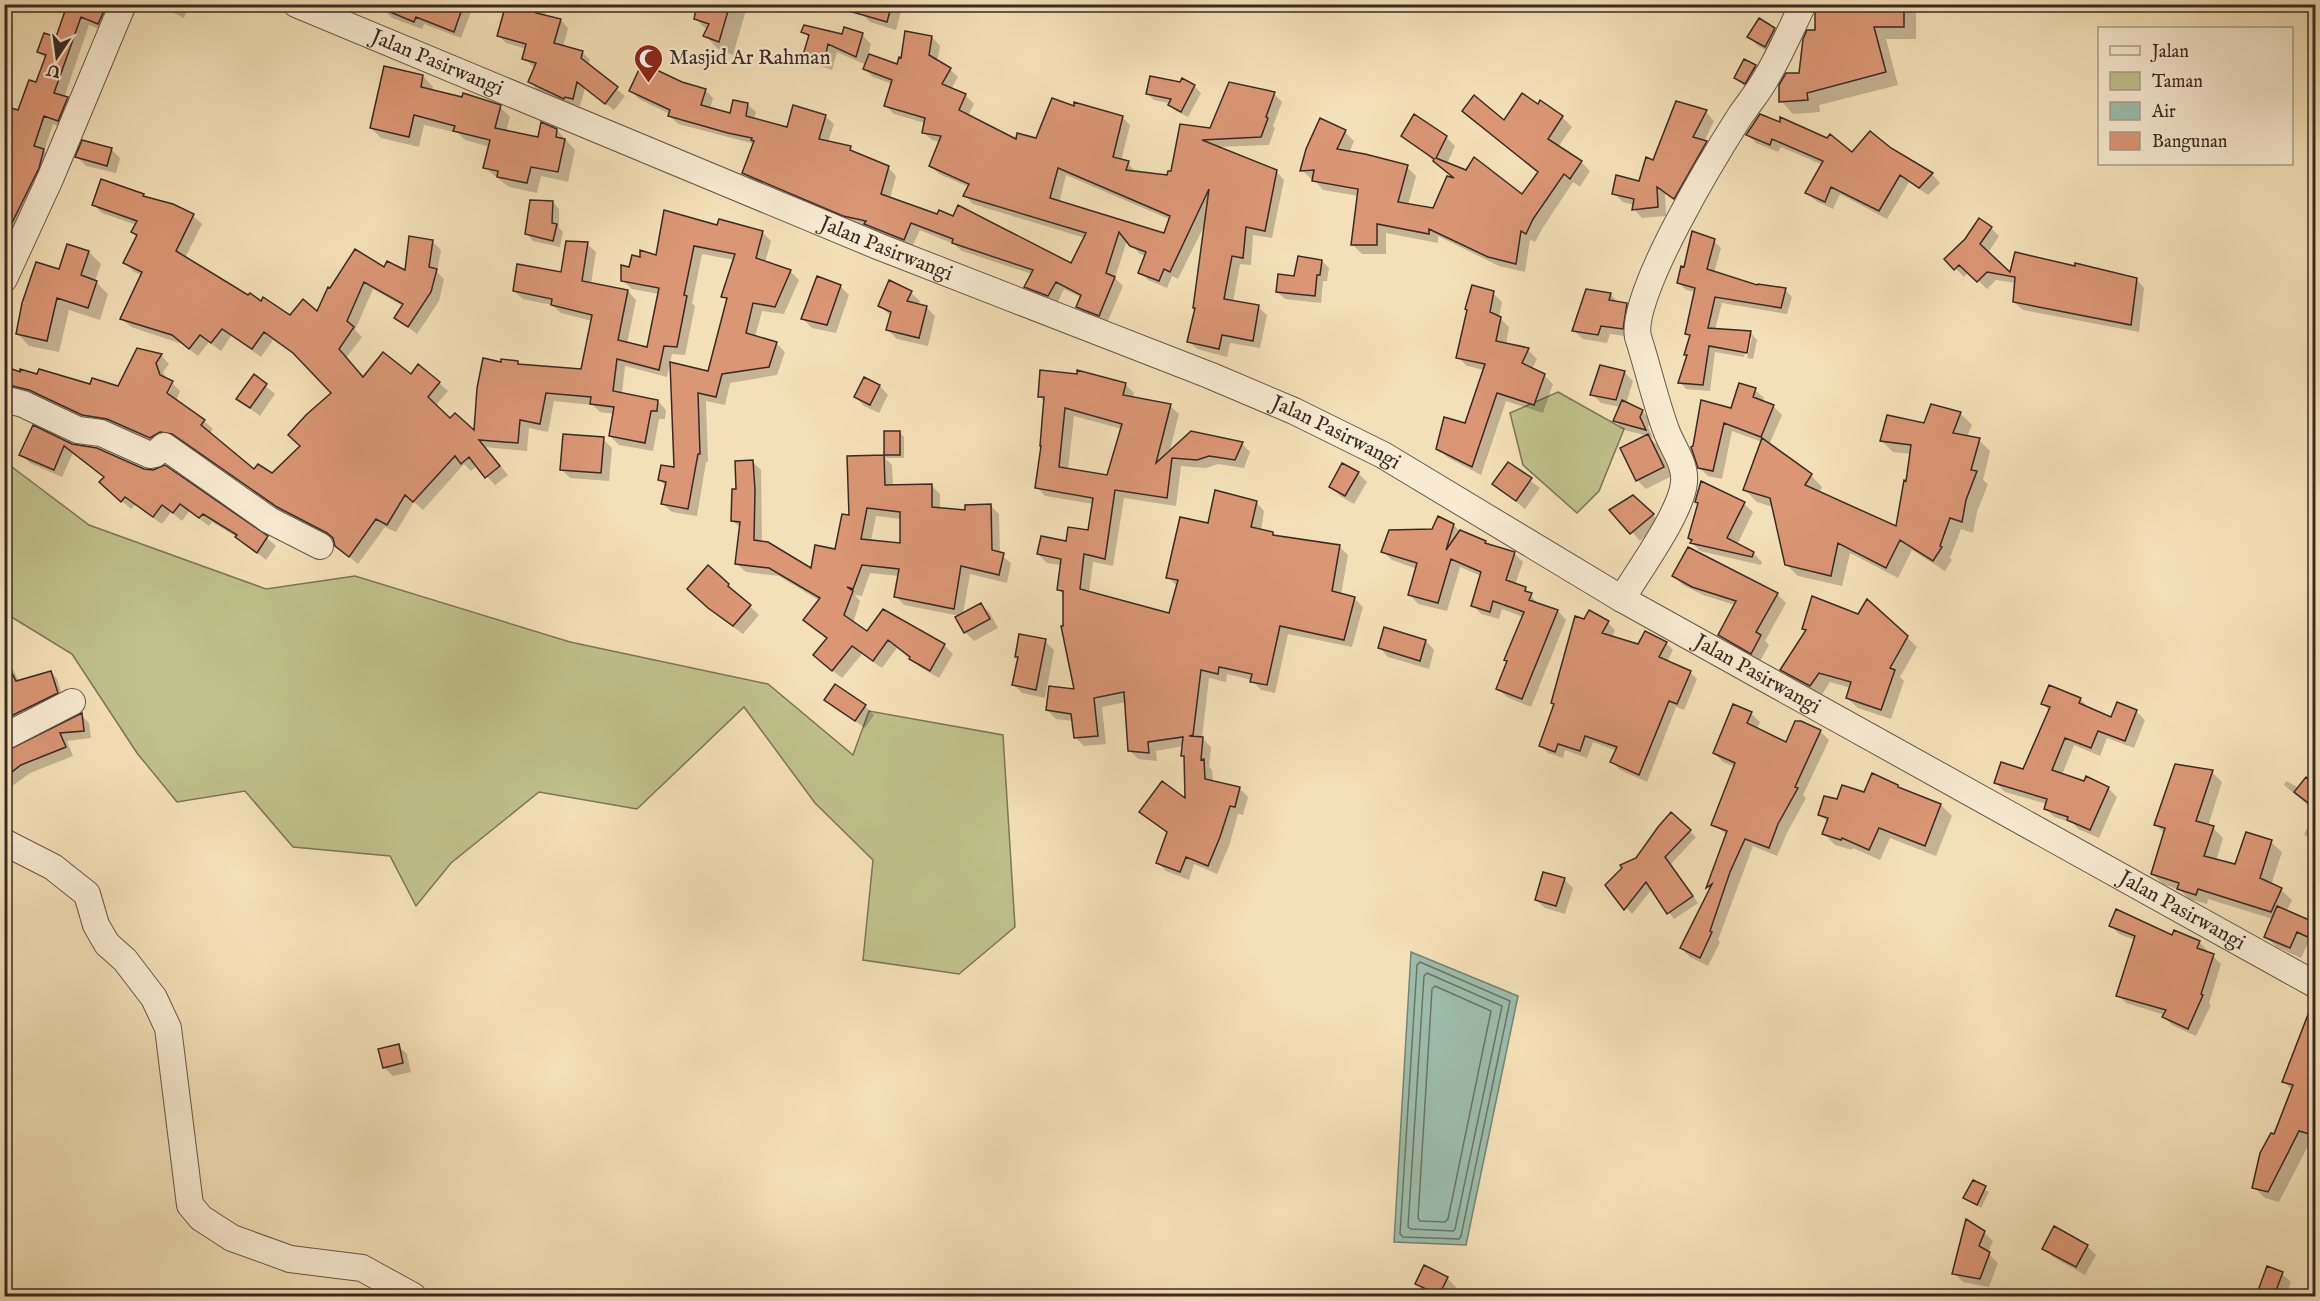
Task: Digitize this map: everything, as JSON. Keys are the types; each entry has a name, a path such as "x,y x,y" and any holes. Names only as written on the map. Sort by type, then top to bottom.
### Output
{"street":[{"path":"4,279 50,179 123,4"},
{"name":"Jalan Pasirwangi","path":"296,4 880,247 1209,375 1294,411 1383,455 1622,599 2316,985"},
{"path":"1622,599 1666,528 1684,482 1683,469 1666,431 1638,338 1636,327 1639,311 1649,283 1674,231 1732,128 1766,78 1803,4"},
{"path":"4,399 19,402 78,430 100,433 150,455 164,446 269,520 320,546"},
{"path":"4,737 72,702"},
{"path":"4,842 53,867 87,894 96,925 107,944 125,960 154,998 168,1028 190,1205 201,1218 232,1238 290,1259 362,1268 413,1296"}],"green space":[{"path":"1558,392 1624,429 1599,491 1577,513 1523,465 1510,413"},
{"path":"4,461 89,525 266,589 355,576 570,642 768,684 853,755 869,711 1003,735 1015,927 959,974 863,960 873,860 815,803 744,707 637,809 539,792 451,863 416,906 390,856 293,847 245,791 177,802 137,753 72,654 5,613"}],"water":[{"path":"1411,952 1518,996 1466,1245 1394,1242"}],"building":[{"path":"51,4 107,4 98,24 81,17 54,93 68,97 58,121 44,116 34,146 44,149 39,168 4,239 4,106 18,110 29,80 36,82 46,55 37,52 44,33 56,37 65,11"},
{"path":"371,4 450,4 462,9 454,32 416,17 414,22"},
{"path":"506,4 539,4 536,13 561,19 554,43 583,51 581,58 618,87 605,104 577,82 573,99 565,97 564,99 528,82 536,63 522,59 526,44 497,36"},
{"path":"697,4 730,4 719,42 703,36 709,24 694,19"},
{"path":"843,4 892,4 887,22 842,9"},
{"path":"1818,4 1904,4 1904,27 1874,27 1886,72 1807,93 1808,100 1779,102 1779,85 1786,73 1799,73 1803,39 1807,30 1815,30 1815,14"},
{"path":"1759,18 1775,28 1765,47 1747,37"},
{"path":"804,25 842,34 844,27 863,33 856,57 828,44 824,63 803,55 809,35 801,32"},
{"path":"905,31 932,36 929,55 951,68 942,84 966,94 959,110 1016,139 1017,133 1036,138 1052,98 1074,106 1074,102 1123,116 1113,157 1129,161 1126,170 1167,175 1168,171 1171,171 1180,124 1210,128 1229,82 1275,92 1261,137 1202,140 1277,170 1265,231 1246,227 1243,258 1232,256 1224,299 1259,305 1253,341 1222,335 1219,349 1187,342 1195,308 1193,308 1209,189 1170,272 1164,269 1159,281 1138,273 1146,252 1130,246 1119,232 1106,273 1115,277 1099,316 1076,307 1081,295 1056,282 1048,296 1024,287 1033,270 952,243 953,239 911,223 904,240 864,224 866,221 843,216 742,173 754,141 751,140 752,138 668,116 670,110 629,91 642,63 682,82 706,89 701,105 730,113 733,100 748,103 746,116 787,127 793,105 826,115 819,139 851,146 850,150 889,166 881,194 937,214 939,210 953,216 958,205 1071,263 1086,233 963,196 969,184 929,166 941,136 922,133 925,118 884,106 892,80 863,69 869,54 897,64 899,57 901,58","holes":["1058,168 1170,216 1164,233 1050,198"]},
{"path":"1744,59 1756,65 1745,84 1734,78"},
{"path":"384,66 423,75 421,87 462,97 463,93 501,105 495,128 538,137 541,122 557,129 556,137 565,139 558,172 531,167 527,183 497,177 498,171 483,168 490,140 453,131 455,126 414,115 409,137 370,128"},
{"path":"1150,76 1180,82 1182,78 1195,85 1181,112 1168,105 1171,99 1146,94"},
{"path":"1522,93 1538,104 1540,100 1563,116 1548,139 1582,161 1570,179 1564,174 1533,219 1526,234 1521,231 1516,264 1488,257 1429,229 1429,234 1377,224 1377,245 1351,245 1358,189 1312,181 1314,170 1300,171 1306,149 1320,118 1346,130 1337,149 1408,165 1398,202 1433,208 1447,176 1454,178 1433,161 1434,159 1401,136 1414,114 1447,136 1436,158 1466,170 1474,157 1522,194 1538,172 1462,111 1474,95 1504,120"},
{"path":"1676,101 1707,110 1693,137 1707,141 1674,199 1657,187 1658,207 1632,210 1634,199 1612,194 1616,175 1639,181 1646,157 1653,160"},
{"path":"1760,114 1780,122 1780,117 1827,138 1830,134 1852,152 1870,131 1891,148 1933,173 1919,188 1900,175 1879,211 1831,187 1825,202 1805,193 1823,161 1772,139 1770,145 1746,135"},
{"path":"82,140 112,148 107,166 75,157"},
{"path":"101,179 144,194 143,196 173,204 194,214 176,251 248,295 250,293 261,301 263,297 290,315 303,299 317,311 328,287 330,288 355,249 384,267 387,261 405,270 409,236 433,240 429,267 437,269 431,292 408,327 394,318 403,304 364,282 347,321 354,327 339,349 363,377 383,352 411,374 418,364 440,382 428,397 450,418 455,413 474,430 477,388 483,358 501,362 501,359 518,361 518,364 581,369 592,315 551,305 552,299 513,291 517,264 561,272 566,241 588,242 582,281 628,290 618,340 647,347 659,288 621,281 621,265 629,267 632,255 640,257 640,250 656,255 664,210 717,225 719,219 763,231 756,258 791,270 775,307 753,303 746,333 777,342 769,367 722,374 716,397 698,393 700,454 698,454 688,509 661,504 666,482 658,480 661,465 674,467 670,362 708,371 727,298 721,297 735,254 694,246 677,347 664,346 659,370 617,359 613,391 658,400 657,411 651,411 645,443 609,436 614,407 590,404 591,397 546,393 540,424 520,420 518,443 479,440 500,466 485,478 469,457 461,464 455,456 413,502 405,495 387,525 376,519 349,557 335,546 333,538 327,533 277,507 172,434 160,432 150,438 107,419 82,415 29,390 4,384 4,366 20,372 20,369 37,374 39,369 90,384 92,378 118,386 137,348 162,354 156,363 160,375 173,381 167,393 205,420 201,425 254,469 258,464 272,473 300,446 288,435 331,393 293,353 264,332 252,349 222,329 211,343 200,335 189,349 172,335 120,319 142,272 123,263 137,235 131,232 137,221 92,205"},
{"path":"530,200 553,201 552,223 557,224 553,241 525,234"},
{"path":"1979,218 1992,227 1980,244 2010,272 2015,252 2137,278 2131,325 2013,302 2015,277 1987,272 1977,282 1959,265 1954,270 1944,259 1965,239"},
{"path":"1692,231 1715,239 1707,269 1757,285 1786,288 1781,308 1715,297 1708,328 1751,331 1747,353 1709,346 1703,385 1678,383 1687,355 1684,355 1690,335 1685,334 1695,288 1677,283 1681,266 1684,267"},
{"path":"67,244 89,251 81,275 97,281 88,308 57,298 47,341 16,334 22,303 36,262 59,269"},
{"path":"1298,256 1322,260 1320,275 1317,275 1315,296 1276,292 1278,274 1294,276"},
{"path":"817,276 841,285 827,325 801,319"},
{"path":"889,280 912,291 907,301 927,306 919,338 886,330 891,312 878,306"},
{"path":"1472,285 1494,291 1490,312 1501,317 1496,341 1529,348 1522,363 1545,374 1534,405 1497,393 1472,467 1436,449 1444,417 1465,423 1485,364 1456,358"},
{"path":"1586,289 1611,293 1609,300 1627,303 1623,329 1601,326 1598,335 1572,331"},
{"path":"1600,365 1625,371 1616,400 1590,395"},
{"path":"1040,370 1077,374 1077,370 1126,383 1123,395 1171,404 1156,463 1191,431 1243,442 1235,460 1209,456 1197,460 1172,458 1167,498 1115,490 1105,559 1084,554 1080,589 1169,613 1178,580 1166,578 1180,517 1208,523 1215,490 1257,501 1251,527 1273,532 1273,535 1340,545 1332,591 1355,597 1344,640 1280,626 1267,685 1250,682 1252,674 1219,667 1218,674 1201,670 1193,735 1189,736 1203,737 1201,760 1204,759 1205,779 1240,787 1235,807 1230,806 1208,866 1186,857 1180,872 1156,863 1167,832 1139,812 1162,781 1185,798 1184,756 1181,756 1183,737 1148,742 1149,753 1128,751 1124,692 1094,698 1098,736 1074,738 1071,714 1046,710 1049,686 1074,689 1061,626 1063,626 1063,591 1057,590 1061,559 1037,554 1041,536 1066,541 1068,527 1088,530 1093,498 1035,488 1041,446 1044,397 1038,397","holes":["1065,408 1122,424 1107,475 1059,467"]},
{"path":"254,374 267,384 250,408 236,399"},
{"path":"864,377 880,385 870,405 854,397"},
{"path":"1739,383 1756,388 1753,397 1774,405 1761,437 1724,423 1713,471 1698,468 1691,447 1701,400 1731,408"},
{"path":"1622,400 1643,410 1640,417 1646,430 1613,421"},
{"path":"1931,404 1961,412 1953,433 1980,438 1971,470 1977,471 1966,500 1962,522 1950,518 1940,546 1942,547 1933,561 1900,540 1886,568 1838,543 1831,576 1785,565 1770,498 1743,490 1762,438 1812,474 1805,485 1896,526 1911,445 1880,441 1887,415 1924,423"},
{"path":"33,425 72,444 97,448 144,469 153,470 165,465 268,536 257,553 235,537 237,535 203,514 199,518 180,504 173,513 162,505 153,517 125,497 121,502 99,482 104,477 64,446 54,470 19,455"},
{"path":"884,431 900,431 900,455 884,455"},
{"path":"563,434 604,437 601,473 560,470"},
{"path":"1648,434 1664,467 1636,481 1620,448"},
{"path":"884,455 885,485 932,484 932,507 965,510 965,505 991,504 992,550 1004,553 999,575 961,566 954,609 894,597 899,569 862,565 853,589 847,587 853,591 844,615 867,631 883,609 945,644 930,671 909,659 910,657 888,640 873,661 852,646 832,671 813,655 827,638 803,620 820,598 769,568 735,564 740,522 731,521 732,489 736,489 735,461 753,460 754,540 768,542 811,568 815,545 835,549 842,514 849,515 847,456","holes":["867,508 900,512 900,543 861,539"]},
{"path":"1508,462 1532,478 1516,501 1492,484"},
{"path":"1342,463 1359,472 1345,496 1329,487"},
{"path":"1701,481 1745,502 1727,538 1754,552 1752,557 1690,543 1692,540 1688,538 1698,503 1695,502"},
{"path":"1633,495 1654,514 1630,534 1609,510"},
{"path":"1438,516 1454,524 1446,550 1460,530 1486,541 1485,543 1515,552 1506,580 1526,587 1525,591 1532,593 1529,600 1558,610 1522,699 1496,689 1507,661 1504,660 1524,612 1493,601 1490,612 1471,606 1481,572 1451,559 1438,603 1408,595 1417,563 1381,552 1389,530 1432,529"},
{"path":"1688,547 1778,593 1756,632 1761,635 1751,654 1718,635 1736,601 1692,587 1672,576"},
{"path":"708,565 751,605 733,626 687,589"},
{"path":"1812,596 1858,614 1867,599 1908,636 1890,668 1895,670 1881,710 1846,698 1851,682 1819,673 1810,686 1780,670 1806,630 1802,629"},
{"path":"981,603 990,619 964,633 955,617"},
{"path":"1589,610 1609,621 1602,633 1638,644 1645,631 1667,642 1659,657 1691,671 1677,704 1669,701 1639,775 1610,762 1617,747 1585,736 1580,751 1558,744 1555,752 1539,746 1554,704 1551,703 1575,616 1584,619"},
{"path":"1384,627 1426,640 1420,661 1378,648"},
{"path":"1019,634 1046,639 1036,690 1012,685 1018,657 1015,657"},
{"path":"4,657 16,681 51,671 58,693 9,717 4,705"},
{"path":"835,684 866,705 855,721 824,700"},
{"path":"2049,685 2081,698 2079,703 2111,717 2117,702 2137,710 2125,741 2098,731 2091,748 2065,738 2052,770 2084,781 2086,776 2109,787 2090,830 2067,820 2068,817 2044,809 2047,799 1994,783 2001,762 2023,769 2050,707 2041,704"},
{"path":"1733,704 1752,712 1747,723 1786,742 1795,721 1801,721 1821,730 1795,787 1798,788 1778,824 1769,848 1745,839 1730,872 1710,931 1712,932 1700,958 1680,948 1712,884 1706,888 1727,831 1711,825 1735,763 1713,753"},
{"path":"82,713 84,731 60,733 66,747 21,765 4,778 4,752"},
{"path":"2175,764 2213,770 2196,821 2214,826 2204,856 2235,864 2246,832 2272,840 2260,878 2282,888 2271,912 2198,889 2196,895 2177,889 2179,883 2151,874 2165,828 2154,825"},
{"path":"1872,773 1898,787 1941,804 1925,846 1879,828 1869,850 1842,838 1841,840 1822,834 1828,818 1818,815 1824,796 1837,799 1842,785 1864,792"},
{"path":"2306,777 2316,785 2316,809 2294,792"},
{"path":"1671,812 1691,830 1665,857 1693,896 1667,914 1646,882 1624,910 1605,885 1622,868 1620,865 1636,858"},
{"path":"1543,872 1565,878 1556,906 1535,900"},
{"path":"2277,906 2316,923 2316,941 2297,932 2290,948 2264,937"},
{"path":"2116,909 2172,935 2174,930 2200,941 2197,948 2214,954 2201,994 2203,995 2188,1029 2162,1017 2166,1010 2116,996 2135,936 2109,926"},
{"path":"2314,999 2316,1000 2316,1136 2299,1131 2268,1192 2252,1188 2260,1153 2271,1133 2274,1134 2293,1085 2282,1082"},
{"path":"399,1044 403,1063 383,1068 378,1049"},
{"path":"1973,1180 1986,1186 1977,1205 1963,1198"},
{"path":"1966,1219 1985,1231 1979,1246 1990,1252 1980,1279 1952,1274"},
{"path":"2054,1226 2088,1245 2076,1267 2042,1249"},
{"path":"1424,1265 1448,1277 1439,1295 1415,1284"},
{"path":"2267,1266 2283,1272 2274,1296 2256,1296"}],"place":[{"name":"Masjid Ar Rahman","path":"648,84"}]}
